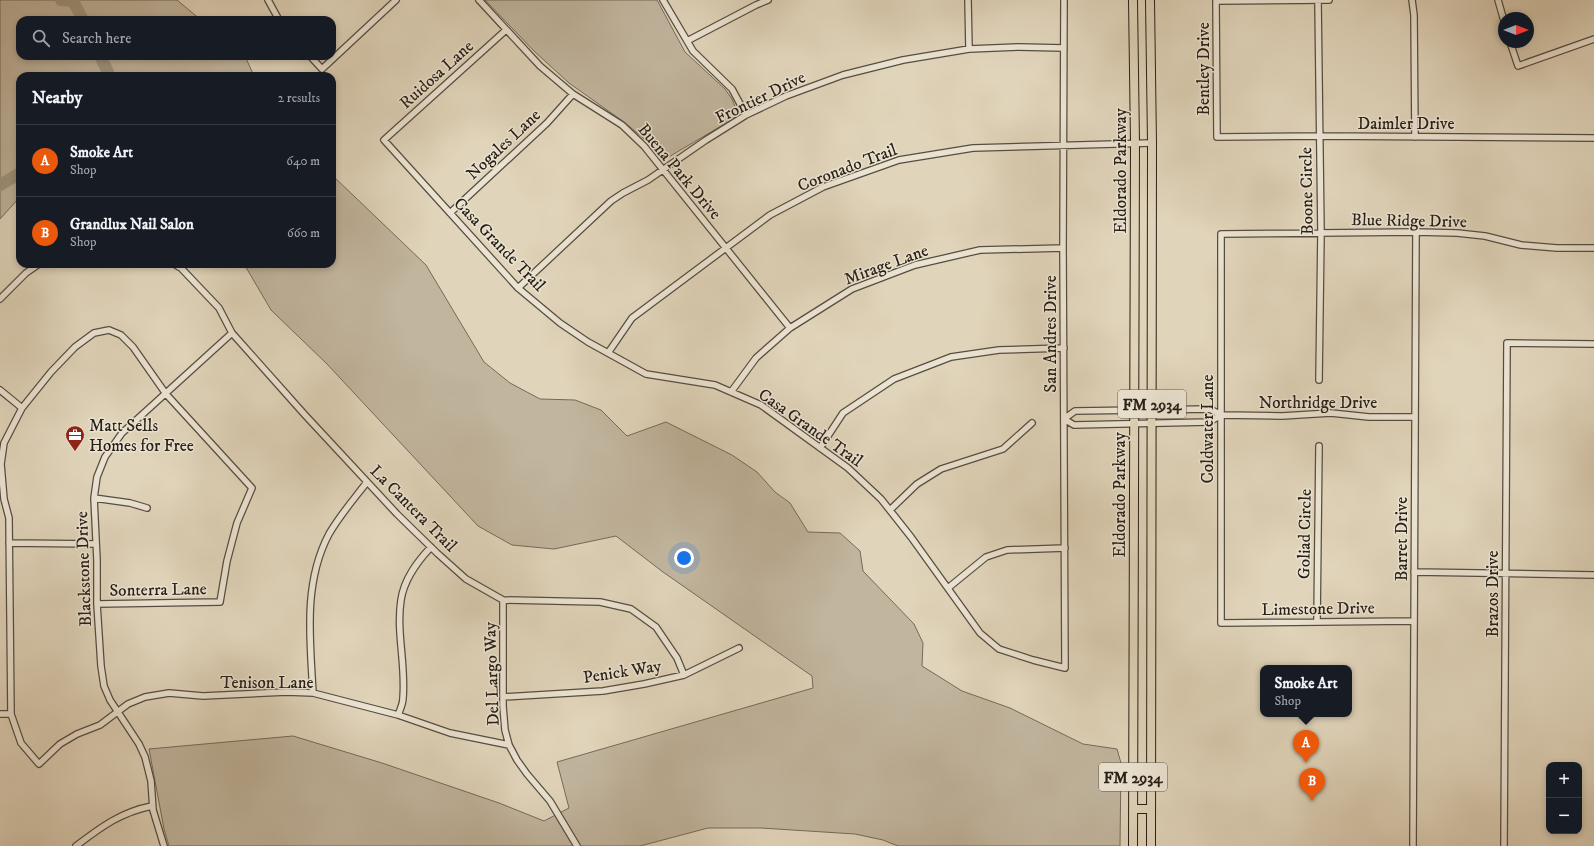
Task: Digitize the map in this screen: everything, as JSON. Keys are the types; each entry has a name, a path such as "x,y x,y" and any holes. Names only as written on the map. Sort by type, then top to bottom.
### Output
{"main road":[{"name":"Eldorado Parkway","path":"1133,846 1134,0"},
{"name":"Eldorado Parkway","path":"1150,0 1152,143 1151,846"},
{"path":"1133,809 1151,809"}],"street":[{"path":"268,0 277,16"},
{"path":"336,56 396,0"},
{"name":"Buena Park Drive","path":"479,0 540,66 573,94 622,125 644,146 790,328"},
{"path":"663,0 687,41 703,61 732,89 746,115"},
{"path":"687,41 768,0"},
{"path":"968,0 969,49"},
{"name":"San Andres Drive","path":"1064,0 1063,248 1065,668"},
{"path":"1216,1 1329,0"},
{"path":"1412,0 1414,14 1415,137"},
{"path":"1498,0 1501,12"},
{"name":"Bentley Drive","path":"1216,1 1217,137"},
{"name":"Boone Circle","path":"1318,1 1320,233 1319,380"},
{"name":"Ruidosa Lane","path":"384,140 506,30"},
{"path":"1512,48 1518,66 1594,39"},
{"name":"Frontier Drive","path":"518,288 611,200 648,180 706,140 746,115 786,96 843,75 903,60 969,49 1019,47 1064,48"},
{"path":"314,60 322,69 332,60"},
{"name":"Nogales Lane","path":"450,213 547,123 573,94"},
{"name":"Daimler Drive","path":"1217,137 1319,136 1594,138"},
{"name":"Casa Grande Trail","path":"384,140 518,288 560,323 588,342 646,374 715,385 761,405 848,468 881,499 911,537 980,633 999,649 1065,668"},
{"name":"Coronado Trail","path":"608,353 632,318 770,215 823,187 899,160 973,148 1152,143"},
{"name":"Barret Drive","path":"1413,846 1416,232"},
{"name":"Blue Ridge Drive","path":"1221,234 1457,233 1485,236 1528,246 1594,248"},
{"name":"Coldwater Lane","path":"1221,234 1221,623"},
{"name":"Mirage Lane","path":"731,392 756,358 790,328 852,289 915,265 980,250 1063,248"},
{"path":"0,299 34,268"},
{"name":"La Cantera Trail","path":"181,268 219,308 232,333 305,415 367,482 466,579 503,600 600,602 630,609 656,627 677,658 684,675"},
{"path":"0,714 11,714 9,518 4,499 1,464 4,443 22,408 51,372 75,347 94,333 109,330 122,335 133,347 166,394"},
{"name":"Blackstone Drive","path":"164,846 152,806 151,781 145,757 139,744 118,713 104,686 101,666 97,604 94,498 97,477 105,457 122,433 232,333"},
{"name":"Brazos Drive","path":"1504,846 1508,343 1594,344"},
{"path":"820,448 843,414 894,379 951,357 999,350 1064,348"},
{"path":"0,390 22,408"},
{"name":"Sonterra Lane","path":"97,604 220,602 227,561 237,523 252,488 166,394"},
{"name":"Northridge Drive","path":"1221,415 1209,422 1134,424 1074,424 1064,419 1075,411 1210,409 1221,415 1282,416 1331,413 1369,417 1415,417"},
{"path":"890,510 917,484 941,468 1003,449 1032,423"},
{"name":"Goliad Circle","path":"1317,622 1319,446"},
{"path":"313,693 309,629 312,583 318,562 329,535 340,517 367,482"},
{"path":"94,498 130,503 147,508"},
{"path":"9,543 96,544"},
{"path":"398,715 403,699 400,624 401,599 408,578 420,560 432,547"},
{"path":"948,588 986,557 1007,550 1065,548"},
{"path":"1414,572 1594,575"},
{"name":"Del Largo Way","path":"503,600 503,697 509,745 524,769 550,801 577,846"},
{"name":"Limestone Drive","path":"1221,623 1414,621"},
{"name":"Penick Way","path":"503,697 603,691 644,684 684,675 739,648"},
{"name":"Tenison Lane","path":"11,714 21,743 39,764 60,744 77,734 100,725 128,704 145,697 169,693 203,696 287,692 313,693 398,715 450,734 509,745"},
{"path":"76,846 115,819 128,812 152,806"}],"shaded area":[{"path":"0,0 177,0 196,16 16,16 16,60 247,60 252,72 16,72 16,201 0,219"},
{"path":"485,0 657,0 685,52 725,89 732,99 738,114 733,119 667,158 624,122 569,83 535,52"},
{"path":"336,179 426,265 484,362 510,383 540,399 575,400 601,410 627,436 666,422 732,455 757,472 775,492 790,503 808,532 840,533 860,551 863,571 914,624 923,643 922,666 962,691 1010,708 1083,744 1117,749 1121,763 1120,846 898,846 883,840 855,834 761,828 708,828 640,846 169,846 164,829 149,749 293,736 382,763 499,803 544,821 569,808 557,762 813,688 812,676 663,572 616,536 554,549 512,545 478,526 327,364 271,310 246,268 336,268"}],"waterway":[{"path":"61,0 73,1 81,16"},
{"path":"102,60 108,72"},
{"path":"0,185 16,175"}],"place":[{"name":"Matt Sells Homes for Free","path":"75,452"},
{"name":"Smoke Art","path":"1306,763"},
{"name":"Grandlux Nail Salon","path":"1312,801"}]}
